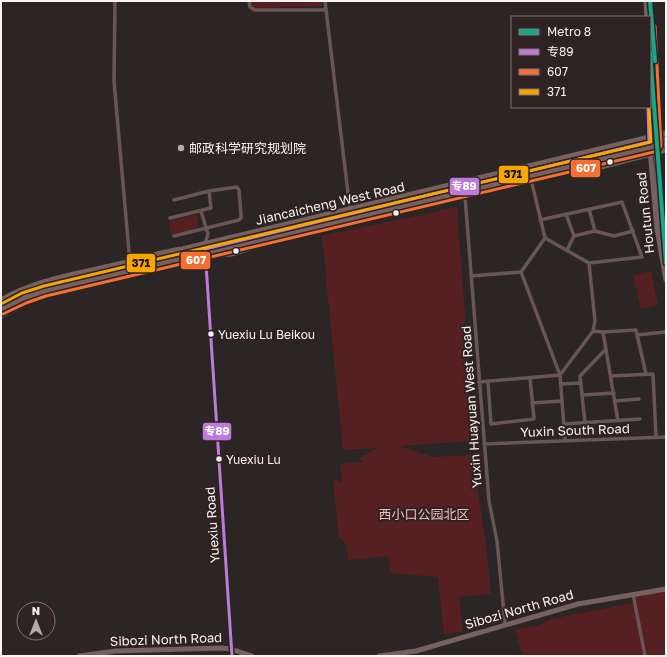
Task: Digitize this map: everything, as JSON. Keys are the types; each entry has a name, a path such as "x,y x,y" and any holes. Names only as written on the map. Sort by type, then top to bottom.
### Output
{"street":[{"path":"115,1 114,81 130,264"},
{"path":"249,1 250,7 255,10 326,10"},
{"path":"325,1 350,214"},
{"path":"647,1 648,16"},
{"name":"Houtun Road","path":"651,44 659,202 666,259"},
{"name":"Houtun Road","path":"648,108 657,229 666,280"},
{"name":"Jiancaicheng West Road","path":"1,310 38,293 649,136 666,133"},
{"name":"Jiancaicheng West Road","path":"1,316 38,298 205,251 243,251 259,245 319,231 464,192 650,148 666,139"},
{"name":"Jiancaicheng West Road","path":"1,300 38,284 130,264 205,251 298,231 350,214 584,168 601,167 650,148 666,144"},
{"name":"Jiancaicheng West Road","path":"656,146 666,150"},
{"path":"521,272 544,238 531,178"},
{"path":"174,200 208,191 237,187 239,190 241,218 174,236"},
{"path":"170,218 211,208 208,191"},
{"name":"Yuxin Huayuan West Road","path":"464,192 489,508 497,541 505,624"},
{"path":"540,220 622,202 642,257 589,263 544,238"},
{"path":"589,209 595,231"},
{"name":"Yuexiu Road","path":"201,211 208,234 205,251 232,656"},
{"path":"566,214 574,236 567,250"},
{"path":"298,231 319,231"},
{"path":"574,236 595,231 614,236 632,231"},
{"path":"480,382 560,375 593,330 595,321 589,263"},
{"name":"Jiancaicheng West Road","path":"1,305 38,289 130,264"},
{"path":"471,276 521,272"},
{"path":"521,272 560,375 565,440"},
{"path":"593,330 603,332 636,330 646,374"},
{"path":"603,332 618,421"},
{"path":"637,335 665,332"},
{"path":"585,423 580,376 606,348"},
{"path":"611,376 653,374 656,437"},
{"path":"488,382 491,424 534,419 530,378"},
{"path":"561,384 580,383"},
{"path":"582,395 614,393"},
{"path":"615,400 639,399"},
{"path":"532,403 562,400"},
{"path":"564,424 640,419"},
{"name":"Yuxin South Road","path":"484,444 666,437"},
{"name":"Sibozi North Road","path":"379,656 416,651 574,605 666,589"},
{"path":"633,594 645,656"},
{"name":"Sibozi North Road","path":"79,656 221,648 231,649 252,656"}],"green space":[{"path":"250,1 322,1 322,6 256,8 252,6"},
{"name":"西小口公园北区","path":"457,207 474,441 399,446 433,457 472,455 485,537 491,594 459,597 463,631 444,635 438,577 390,573 388,556 348,560 347,545 339,538 333,479 342,483 340,464 363,462 359,459 377,448 343,450 322,236"},
{"path":"195,215 197,216 198,228 171,234 169,224 171,221"},
{"path":"651,271 658,305 641,309 633,275"},
{"path":"666,590 666,656 523,656 515,629 539,626 551,619 632,603 637,595"}],"metro line":[{"name":"8","path":"650,1 655,61"},
{"name":"8","path":"651,65 666,263"}],"transit line":[{"name":"607","path":"3,314 26,303 46,296 658,151 661,146 655,26"},
{"name":"专89","path":"651,44 655,117"},
{"name":"专89","path":"232,656 205,249 649,142 648,108"},
{"name":"371","path":"1,304 22,293 44,286 651,142 649,108"}],"place":[{"name":"邮政科学研究规划院","path":"181,148"},
{"name":"Yuexiu Lu Beikou","path":"211,334"},
{"name":"Yuexiu Lu","path":"219,459"}]}
